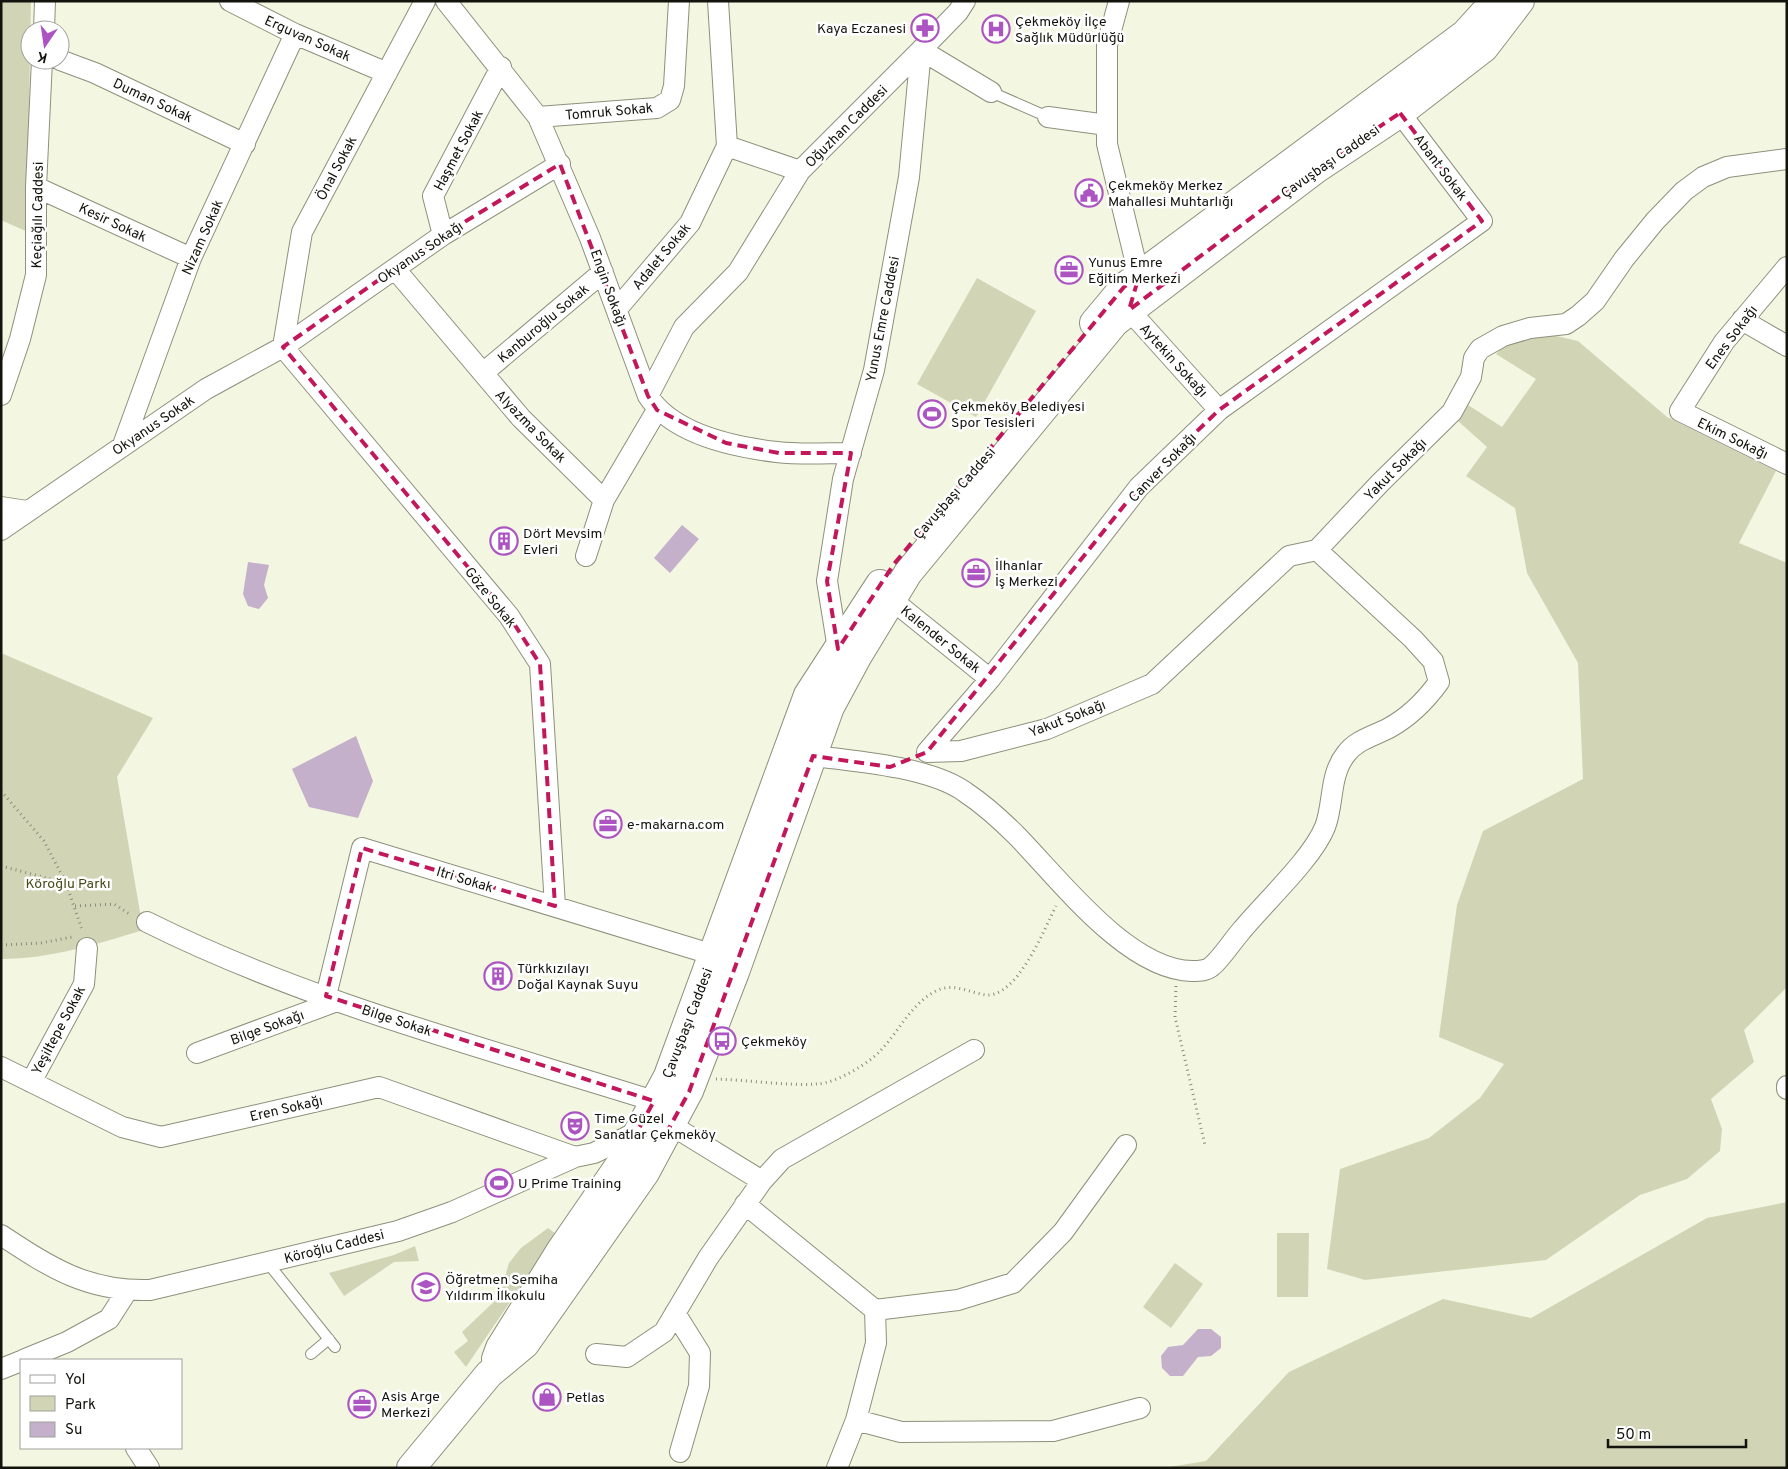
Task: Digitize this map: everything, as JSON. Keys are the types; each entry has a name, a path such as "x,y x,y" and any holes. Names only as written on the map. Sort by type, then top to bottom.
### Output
{"main road":[{"name":"Çavuşbaşı Caddesi","path":"411,1468 490,1374 525,1344 640,1181 667,1132 696,1076 813,756 846,656 894,564 1005,434 1124,287 1465,34 1495,1"},
{"name":"Çavuşbaşı Caddesi","path":"490,1374 500,1348 561,1250 622,1160 668,1076 808,695 846,656 892,600 908,573 1115,322 1316,169 1400,113 1484,48 1520,1"}],"street":[{"path":"44,20 45,1"},
{"name":"Erguvan Sokak","path":"230,1 295,34 387,73"},
{"name":"Önal Sokak","path":"283,347 302,232 425,1"},
{"name":"Engin Sokağı","path":"446,1 501,67 538,117 560,164 652,403"},
{"name":"Tomruk Sokak","path":"538,117 657,108 670,100 674,86 679,1"},
{"path":"718,1 727,146"},
{"path":"965,1 958,12 921,50 991,92"},
{"path":"1119,1 1107,45 1107,144 1139,276 1130,310"},
{"name":"Nizam Sokak","path":"123,445 191,258 295,34"},
{"name":"Oğuzhan Caddesi","path":"727,146 800,171 921,50"},
{"name":"Yunus Emre Caddesi","path":"846,656 827,581 843,479 874,370 909,177 921,50"},
{"name":"Duman Sokak","path":"70,64 95,73 245,144"},
{"name":"Haşmet Sokak","path":"443,235 434,196 501,67"},
{"name":"Keçiağılı Caddesi","path":"1,394 20,339 36,275 36,187 42,70"},
{"name":"Abant Sokak","path":"1400,113 1482,222"},
{"path":"1048,117 1107,125"},
{"name":"Adalet Sokak","path":"617,309 690,223 727,146"},
{"name":"Yakut Sokağı","path":"928,752 962,751 1047,729 1152,684 1288,556 1317,550 1380,482 1452,412 1471,377 1474,358 1480,349 1503,336 1530,328 1566,324 1578,316 1595,301 1624,259 1655,221 1684,191 1704,177 1727,168 1787,159"},
{"name":"Okyanus Sokağı","path":"283,347 443,235 560,164"},
{"path":"586,556 604,500 652,403 684,326 738,272 800,171"},
{"name":"Kesir Sokak","path":"36,187 191,258"},
{"name":"Canver Sokağı","path":"928,752 990,679 1139,487 1219,410 1482,222"},
{"name":"Enes Sokağı","path":"1680,411 1724,342 1787,267"},
{"name":"Alyazma Sokak","path":"395,269 521,418 604,500"},
{"name":"Kanburoğlu Sokak","path":"482,373 603,272"},
{"name":"Aytekin Sokağı","path":"1130,310 1219,410"},
{"path":"1742,320 1787,346"},
{"name":"Okyanus Sokak","path":"27,511 206,389 283,347"},
{"name":"Göze Sokak","path":"283,347 509,616 540,664 555,906"},
{"path":"652,403 688,428 726,443 778,453 851,453"},
{"name":"Ekim Sokağı","path":"1680,411 1787,464"},
{"path":"1,507 27,511"},
{"path":"1,530 27,511"},
{"path":"813,756 866,762 940,777 965,791 1016,835 1065,888 1117,936 1150,960 1176,971 1200,971 1212,966 1263,904 1316,846 1326,825 1339,763 1347,752 1359,742 1391,726 1425,700 1439,682 1433,662 1413,639 1317,550"},
{"name":"Kalender Sokak","path":"892,600 990,679"},
{"path":"890,767 928,752"},
{"name":"Itri Sokak","path":"332,998 362,848 714,955"},
{"name":"Bilge Sokak","path":"147,922 201,949 332,998 654,1101"},
{"name":"Yeşiltepe Sokak","path":"31,1082 84,984 85,942"},
{"name":"Bilge Sokağı","path":"196,1053 332,998"},
{"path":"596,1354 627,1357 664,1332 708,1258 762,1181 782,1159 974,1050"},
{"name":"Eren Sokağı","path":"1,1067 122,1127 162,1137 379,1087 575,1157"},
{"path":"638,1132 667,1132 762,1181"},
{"name":"Köroğlu Caddesi","path":"2,1236 70,1277 99,1287 127,1291 150,1290 398,1231 452,1212 575,1157 594,1153 638,1132"},
{"path":"745,1204 876,1310 958,1300 1013,1283 1063,1232 1126,1145"},
{"path":"27,1359 67,1342 110,1319 127,1291"},
{"path":"837,1468 856,1420 876,1343 876,1310"},
{"path":"675,1314 700,1353 699,1386 680,1452"},
{"path":"1,1369 20,1362"},
{"path":"856,1420 901,1432 1053,1431 1140,1408"},
{"path":"137,1449 149,1468"}],"lane":[{"path":"991,92 1048,117"},
{"path":"267,1262 332,1343 311,1354"}],"path":[{"path":"1,791 44,842 66,884 75,906 85,942 1,945"},
{"path":"1,866 66,884"},
{"path":"696,1076 713,1079 820,1084 842,1077 880,1052 917,1004 938,990 952,986 989,995 1004,990 1024,969 1065,888"},
{"path":"75,906 114,904 147,922"},
{"path":"1176,971 1176,1017 1205,1145"}],"highlighted area":[{"path":"1400,113 1482,221 1219,410 1139,487 927,752 890,767 813,756 689,1092 663,1139 637,1132 654,1101 326,996 362,848 555,906 540,664 509,616 283,347 443,235 560,164 648,396 657,410 726,443 779,453 851,453 827,581 838,649 894,564 1124,287 1139,276 1129,310 1316,169"}],"green space":[{"path":"1,1 31,1 31,20 20,20 20,70 30,70 30,233 1,220"},
{"path":"977,278 1036,311 976,417 917,384"},
{"path":"1536,335 1556,336 1578,341 1667,417 1776,471 1739,543 1787,563 1787,987 1744,1030 1754,1062 1711,1099 1722,1129 1720,1151 1687,1179 1640,1195 1546,1260 1365,1280 1327,1269 1340,1169 1429,1138 1480,1098 1504,1064 1439,1037 1457,905 1483,831 1583,779 1578,663 1527,573 1515,508 1466,476 1487,447 1458,421 1468,405 1502,427 1536,379 1496,354 1504,345"},
{"name":"Köroğlu Parkı","path":"1,653 153,718 117,777 143,930 55,954 1,959"},
{"path":"1787,1202 1787,1468 1163,1468 1206,1461 1289,1372 1443,1299 1531,1318 1707,1218"},
{"path":"548,1228 556,1234 466,1367 454,1352 468,1341 462,1332 499,1297 509,1263 521,1248"},
{"path":"1277,1233 1309,1233 1308,1297 1277,1297"},
{"path":"415,1246 419,1261 394,1262 344,1296 329,1273 394,1255"},
{"path":"1175,1263 1203,1284 1171,1328 1143,1307"}],"water":[{"path":"682,525 699,539 670,573 654,558"},
{"path":"248,562 269,565 264,585 268,598 259,609 248,606 243,594"},
{"path":"356,736 373,781 358,818 309,807 292,769"},
{"path":"1198,1329 1211,1329 1221,1337 1221,1348 1211,1356 1198,1357 1183,1376 1170,1376 1162,1368 1161,1356 1168,1347 1183,1345"}],"place":[{"name":"Kaya Eczanesi","path":"925,28"},
{"name":"Çekmeköy İlçe Sağlık Müdürlüğü","path":"996,29"},
{"name":"Çekmeköy Merkez Mahallesi Muhtarlığı","path":"1089,193"},
{"name":"Yunus Emre Eğitim Merkezi","path":"1069,270"},
{"name":"Çekmeköy Belediyesi Spor Tesisleri","path":"932,414"},
{"name":"Dört Mevsim Evleri","path":"504,541"},
{"name":"İlhanlar İş Merkezi","path":"976,573"},
{"name":"e-makarna.com","path":"608,824"},
{"name":"Türkkızılayı Doğal Kaynak Suyu","path":"498,976"},
{"name":"Çekmeköy","path":"722,1041"},
{"name":"Time Güzel Sanatlar Çekmeköy","path":"575,1126"},
{"name":"U Prime Training","path":"499,1183"},
{"name":"Öğretmen Semiha Yıldırım İlkokulu","path":"426,1287"},
{"name":"Petlas","path":"547,1397"},
{"name":"Asis Arge Merkezi","path":"362,1404"}]}
